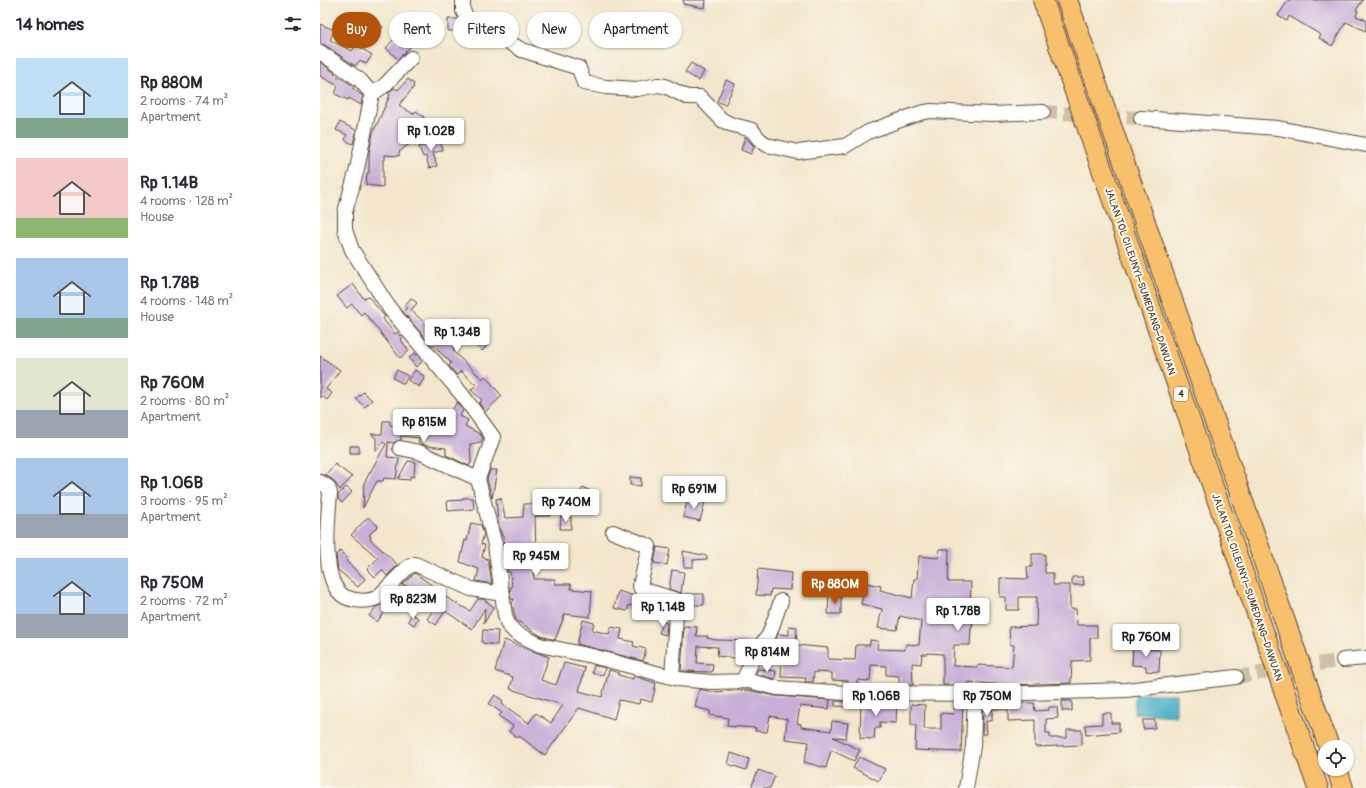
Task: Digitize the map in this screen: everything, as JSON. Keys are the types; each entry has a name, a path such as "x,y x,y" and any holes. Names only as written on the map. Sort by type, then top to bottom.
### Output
{"highway":[{"name":"JALAN TOL CILEUNYI–SUMEDANG–DAWUAN","path":"1043,0 1318,788"},
{"name":"4","path":"1067,0 1327,740"},
{"path":"1339,776 1343,788"}],"street":[{"path":"463,0 463,10 467,18 522,50 579,68 584,83 606,87 637,89 658,85 665,86 687,97 700,98 722,120 730,124 752,130 759,140 767,145 779,149 798,152 845,146 868,132 920,113 930,111 992,114 1043,112"},
{"path":"320,52 360,80 372,94"},
{"path":"411,58 385,85 372,94 358,169 345,212 345,230 352,250 390,309 493,437 478,479 495,545 508,625 516,633 540,645 592,656 672,677 711,682 761,683 777,688 846,693 975,695 1126,690 1236,677"},
{"path":"1141,118 1278,128 1366,145"},
{"path":"400,448 419,452 478,479"},
{"path":"320,482 328,487 330,493 321,545 324,572 329,585 341,596 357,600 378,598 408,567 415,564 470,589 503,594"},
{"path":"613,532 649,546 640,586 641,589 677,601 672,677"},
{"path":"743,682 757,650 768,635 781,600"},
{"path":"1343,660 1366,658"},
{"path":"966,788 973,746 975,695"}],"water":[{"path":"1135,694 1176,694 1176,716 1134,713"}],"building":[{"path":"683,0 706,0 705,8 683,4"},
{"path":"1288,0 1363,0 1356,10 1358,11 1356,16 1366,20 1366,31 1346,22 1332,46 1319,38 1321,35 1289,16 1287,21 1278,16"},
{"path":"448,19 453,19 453,31 448,31"},
{"path":"320,24 332,29 330,40 332,41 332,48 346,48 352,51 354,48 361,48 372,55 366,64 360,60 355,66 325,45 320,44"},
{"path":"389,45 389,48 409,48 398,59 386,48"},
{"path":"320,62 335,73 334,74 354,86 353,89 363,96 361,105 349,98 348,100 335,94 338,86 320,76"},
{"path":"691,63 704,71 699,81 685,72"},
{"path":"408,79 414,84 414,87 399,105 413,114 416,111 424,117 423,119 437,129 431,136 417,126 409,138 412,142 399,152 399,156 385,155 385,160 383,160 383,187 366,185 367,173 369,173 369,153 373,133 390,95 388,93 394,88 398,90"},
{"path":"726,80 735,84 725,105 717,101"},
{"path":"340,122 356,130 353,144 345,140 347,135 336,130"},
{"path":"745,137 754,146 751,154 741,150"},
{"path":"440,140 443,150 433,153 437,166 429,168 426,156 423,157 419,147"},
{"path":"353,284 364,299 368,296 385,317 383,319 395,334 397,332 402,339 401,340 409,351 400,358 364,312 361,315 352,304 347,308 337,296"},
{"path":"411,298 417,303 411,310 432,330 436,326 441,331 455,318 468,331 474,326 480,333 478,335 488,345 482,351 467,334 453,347 455,349 453,351 482,379 485,376 502,396 485,412 479,403 482,400 471,390 476,385 461,371 457,375 449,366 451,363 433,345 432,346 403,312 407,308 404,306"},
{"path":"415,353 422,362 416,367 409,358"},
{"path":"320,356 340,370 326,389 332,393 327,400 322,396 320,398"},
{"path":"397,370 408,376 404,384 393,378"},
{"path":"415,370 425,377 419,387 408,380"},
{"path":"363,392 372,400 365,407 356,399"},
{"path":"457,402 463,410 460,416 468,420 465,426 480,434 483,438 481,442 470,444 471,462 469,466 446,455 446,448 427,446 418,442 420,438 401,436 401,440 393,443 388,442 387,457 399,458 396,479 384,478 383,481 377,481 363,508 364,483 386,444 383,442 376,451 376,438 371,434 382,434 383,421 390,421 390,425 406,427 406,423 422,425 430,411 446,420"},
{"path":"350,446 359,446 359,453 350,453"},
{"path":"408,461 415,462 414,477 410,476 410,480 398,479"},
{"path":"335,464 352,477 340,490 333,480 325,475"},
{"path":"490,470 497,470 492,498 487,479"},
{"path":"630,477 641,478 641,486 630,485"},
{"path":"346,487 352,492 342,503 338,499 338,495"},
{"path":"583,487 592,492 584,505 576,501"},
{"path":"462,498 473,498 474,509 448,511 447,501 462,500"},
{"path":"501,498 505,518 523,517 524,504 551,503 550,516 535,516 536,555 531,555 534,579 555,579 555,584 571,584 571,589 592,591 590,617 565,614 555,640 541,636 516,620 512,604 514,599 511,599 510,587 512,587 510,572 507,572 503,536 498,523 496,499"},
{"path":"688,498 705,502 700,521 683,517"},
{"path":"561,516 571,517 571,529 560,529"},
{"path":"368,517 378,526 369,535 371,537 370,539 398,565 387,576 382,570 375,577 367,569 378,558 351,535"},
{"path":"471,523 481,525 484,534 481,544 485,545 482,557 488,559 492,584 476,581 479,569 460,562"},
{"path":"657,547 670,549 667,565 654,563"},
{"path":"939,549 949,549 948,582 971,582 970,611 974,612 970,645 954,645 953,666 977,667 977,665 1012,667 1014,645 1010,645 1009,627 1036,626 1037,597 1019,597 1019,610 1006,610 1006,597 1000,597 1000,578 1028,579 1027,567 1032,567 1032,554 1045,554 1045,573 1053,573 1053,585 1070,585 1070,609 1076,609 1077,625 1097,625 1097,638 1090,638 1090,660 1072,661 1071,683 1006,685 968,682 968,685 943,685 943,654 927,653 922,654 921,664 912,663 913,685 899,685 899,676 886,675 886,666 871,665 870,681 857,680 857,685 848,685 848,681 832,680 832,673 814,672 813,682 805,682 806,678 781,677 782,643 774,643 778,634 789,635 789,626 797,627 796,645 828,648 828,659 855,660 856,645 870,645 870,640 878,641 877,649 905,650 906,644 919,645 921,621 900,616 897,630 878,628 882,609 861,604 866,583 881,586 880,590 912,598 914,579 917,579 919,556 938,558"},
{"path":"340,551 348,559 346,561 365,579 358,587 338,570 336,555"},
{"path":"683,551 707,556 707,559 693,560 693,567 684,567"},
{"path":"758,569 791,573 790,590 771,589 770,596 756,595"},
{"path":"672,570 684,572 681,593 669,589"},
{"path":"415,573 437,589 438,588 446,593 444,596 470,611 478,599 483,599 494,607 484,623 485,608 472,629 445,611 436,625 427,619 434,609 427,605 430,599 415,589 410,601 402,598 407,586 402,585"},
{"path":"1072,577 1083,577 1084,585 1072,585"},
{"path":"618,591 668,606 666,614 629,605 627,611 614,608"},
{"path":"684,594 704,594 704,605 685,605"},
{"path":"829,595 841,596 841,614 828,614"},
{"path":"391,596 395,599 377,622 369,616 376,607 383,604"},
{"path":"412,614 418,618 414,625 408,621"},
{"path":"583,620 594,623 592,630 609,634 611,627 622,629 620,639 634,642 633,646 646,649 643,661 577,644"},
{"path":"662,621 667,623 666,635 659,633"},
{"path":"684,626 697,627 696,636 708,636 707,638 716,640 752,641 752,643 744,659 717,656 718,647 698,646 697,663 713,664 712,672 681,671"},
{"path":"483,630 498,631 497,645 482,643"},
{"path":"504,640 549,657 541,680 556,685 564,663 585,668 579,691 602,697 609,670 619,673 618,675 633,679 634,676 656,683 652,702 640,699 639,704 619,700 614,719 579,708 545,755 519,736 518,738 509,732 513,726 499,716 502,713 489,704 495,695 503,701 502,704 529,723 536,713 551,723 563,705 510,689 513,677 495,671"},
{"path":"1133,645 1146,645 1146,649 1160,650 1159,672 1146,671 1146,666 1132,665"},
{"path":"594,665 605,668 603,675 592,673"},
{"path":"758,669 776,671 775,679 756,674"},
{"path":"699,689 713,692 748,690 776,696 830,700 829,709 800,706 797,723 801,724 801,727 831,731 832,721 848,723 846,738 833,737 860,750 854,761 831,750 826,768 804,762 809,742 785,739 787,719 770,716 767,732 755,731 756,728 727,726 728,718 710,715 710,711 695,707"},
{"path":"835,701 850,702 850,707 835,706"},
{"path":"1062,701 1072,701 1072,711 1062,711"},
{"path":"861,702 897,702 896,723 880,722 880,728 875,728 874,739 860,738"},
{"path":"954,702 963,702 961,752 915,750 916,725 911,725 911,704 925,705 924,729 941,729 941,713 954,714"},
{"path":"992,702 1034,703 1035,711 1049,710 1049,707 1057,707 1058,718 1046,719 1046,733 1050,733 1050,738 1067,738 1067,730 1082,730 1082,745 1035,747 1035,720 1008,721 1008,709 992,709"},
{"path":"983,704 992,704 992,721 986,721 987,734 982,734"},
{"path":"1102,713 1111,713 1111,723 1119,723 1119,732 1086,735 1085,725 1102,724"},
{"path":"1143,720 1155,720 1155,728 1143,729"},
{"path":"731,753 749,759 746,770 728,764"},
{"path":"859,757 885,769 879,781 853,768"},
{"path":"758,770 775,776 770,788 751,788"}],"tunnel":[{"path":"1043,112 1141,118"},
{"path":"1236,677 1343,660"}]}
